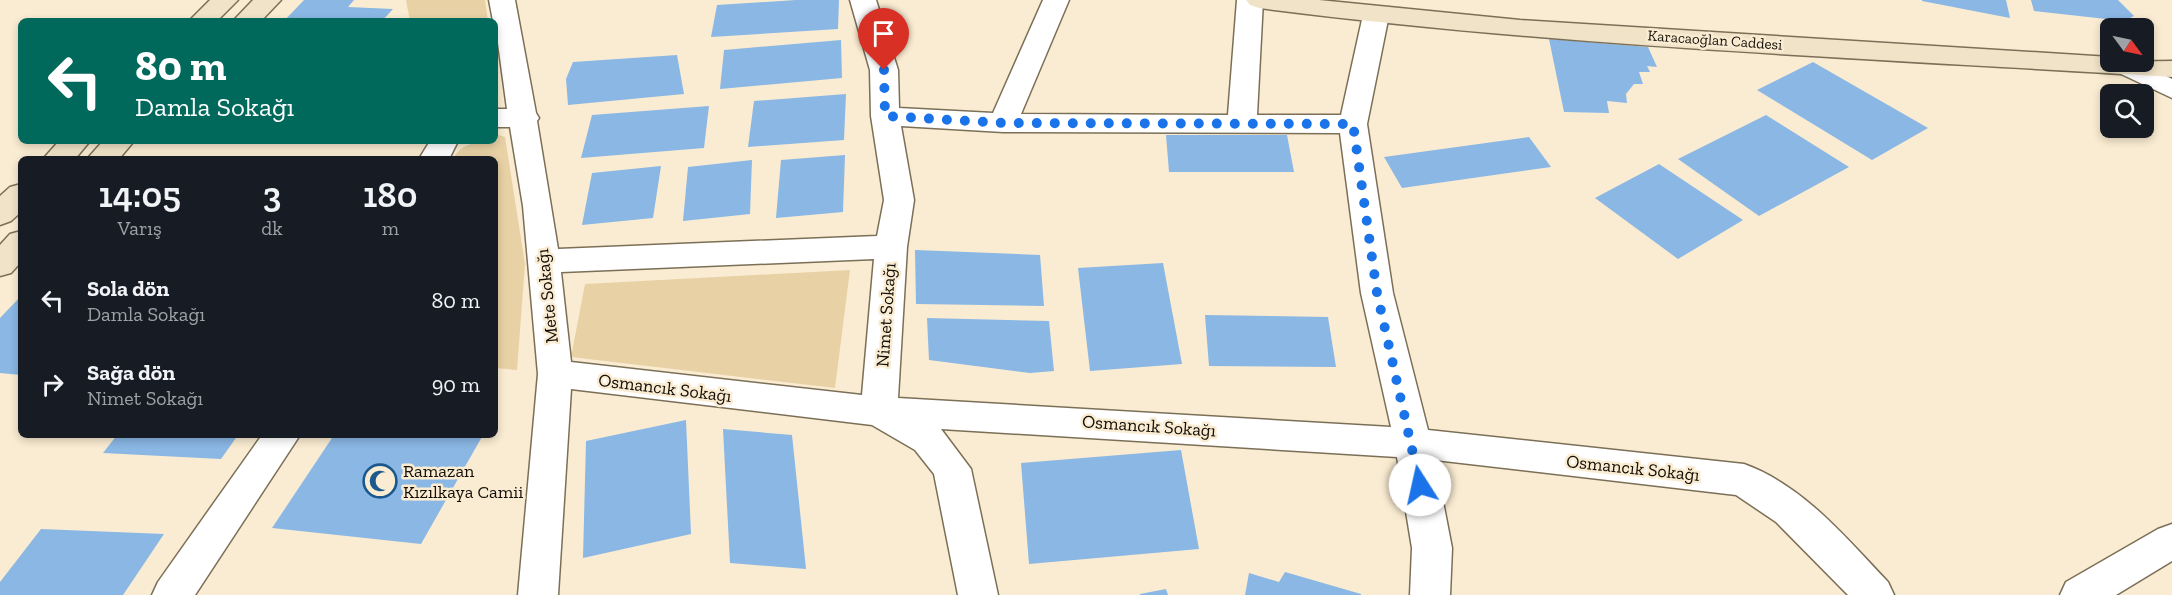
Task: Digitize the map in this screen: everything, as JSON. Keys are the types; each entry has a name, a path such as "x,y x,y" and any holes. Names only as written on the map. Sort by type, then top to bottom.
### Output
{"street":[{"path":"205,18 225,0"},
{"path":"249,18 268,0"},
{"name":"Mete Sokağı","path":"502,0 510,118 545,261 555,374 538,595"},
{"name":"Nimet Sokağı","path":"863,0 884,70 885,116 899,200 891,247 879,411"},
{"path":"1003,123 1056,0"},
{"path":"1242,124 1250,0"},
{"name":"Karacaoğlan Caddesi","path":"1259,0 1376,15 1520,28 2100,64"},
{"path":"1376,15 1353,124 1377,293 1413,443 1432,548 1430,595"},
{"name":"Karacaoğlan Caddesi","path":"2154,68 2172,69"},
{"path":"2140,72 2172,90"},
{"path":"885,116 1003,123 1353,124"},
{"path":"60,156 73,144"},
{"path":"105,156 117,144"},
{"path":"0,214 18,197"},
{"path":"0,265 18,245"},
{"path":"545,261 891,247"},
{"name":"Osmancık Sokağı","path":"555,374 879,411 1413,443 1744,480 1790,510 1874,595"},
{"path":"879,411 928,439 952,468 978,595"},
{"path":"172,595 280,438"},
{"path":"2080,595 2172,541"}],"shaded area":[{"path":"406,0 485,0 488,18 409,18"},
{"path":"498,135 505,137 525,264 517,370 498,368 498,156 455,156 465,146 498,144"},
{"path":"850,270 835,388 571,357 585,284"}],"building":[{"path":"304,0 354,0 348,7 393,9 385,18 287,18"},
{"path":"839,0 838,29 711,37 717,5"},
{"path":"2006,0 2010,18 1922,1"},
{"path":"2031,0 2118,0 2134,16 2100,18 2034,11"},
{"path":"1549,39 1648,47 1657,67 1647,66 1650,72 1639,72 1643,84 1634,84 1626,94 1627,103 1607,101 1609,113 1564,112"},
{"path":"841,40 842,78 720,89 724,50"},
{"path":"677,55 684,94 568,105 566,79 573,62"},
{"path":"1813,62 1928,128 1872,160 1757,90"},
{"path":"846,94 844,140 748,147 754,101"},
{"path":"709,106 704,148 581,158 592,115"},
{"path":"1766,115 1849,167 1759,216 1678,159"},
{"path":"1166,135 1287,135 1294,172 1169,172"},
{"path":"1529,137 1551,167 1402,188 1384,157"},
{"path":"845,155 843,212 776,218 781,160"},
{"path":"752,160 750,214 683,221 688,167"},
{"path":"1659,164 1743,220 1678,259 1595,198"},
{"path":"661,166 653,218 582,225 592,173"},
{"path":"915,250 1040,255 1044,306 916,304"},
{"path":"1163,263 1182,364 1090,371 1078,268"},
{"path":"18,299 18,375 0,373 0,318"},
{"path":"1205,315 1328,317 1336,367 1209,366"},
{"path":"927,318 1049,321 1054,371 1030,373 929,360"},
{"path":"686,420 691,534 583,558 586,441"},
{"path":"723,429 792,435 806,569 730,563"},
{"path":"115,438 236,438 221,459 103,453"},
{"name":"Ramazan Kızılkaya Camii","path":"332,438 481,438 421,544 272,528"},
{"path":"1181,450 1199,549 1029,564 1021,463"},
{"path":"41,529 164,534 123,595 0,595 0,582"},
{"path":"1285,572 1361,595 1245,595 1249,573 1279,582"},
{"path":"1166,589 1168,595 1140,595 1140,594"}],"place":[{"name":"Ramazan Kızılkaya Camii","path":"380,481"}],"route":[{"path":"884,70 885,116 1003,123 1353,124 1377,293 1413,443 1420,485"}]}
